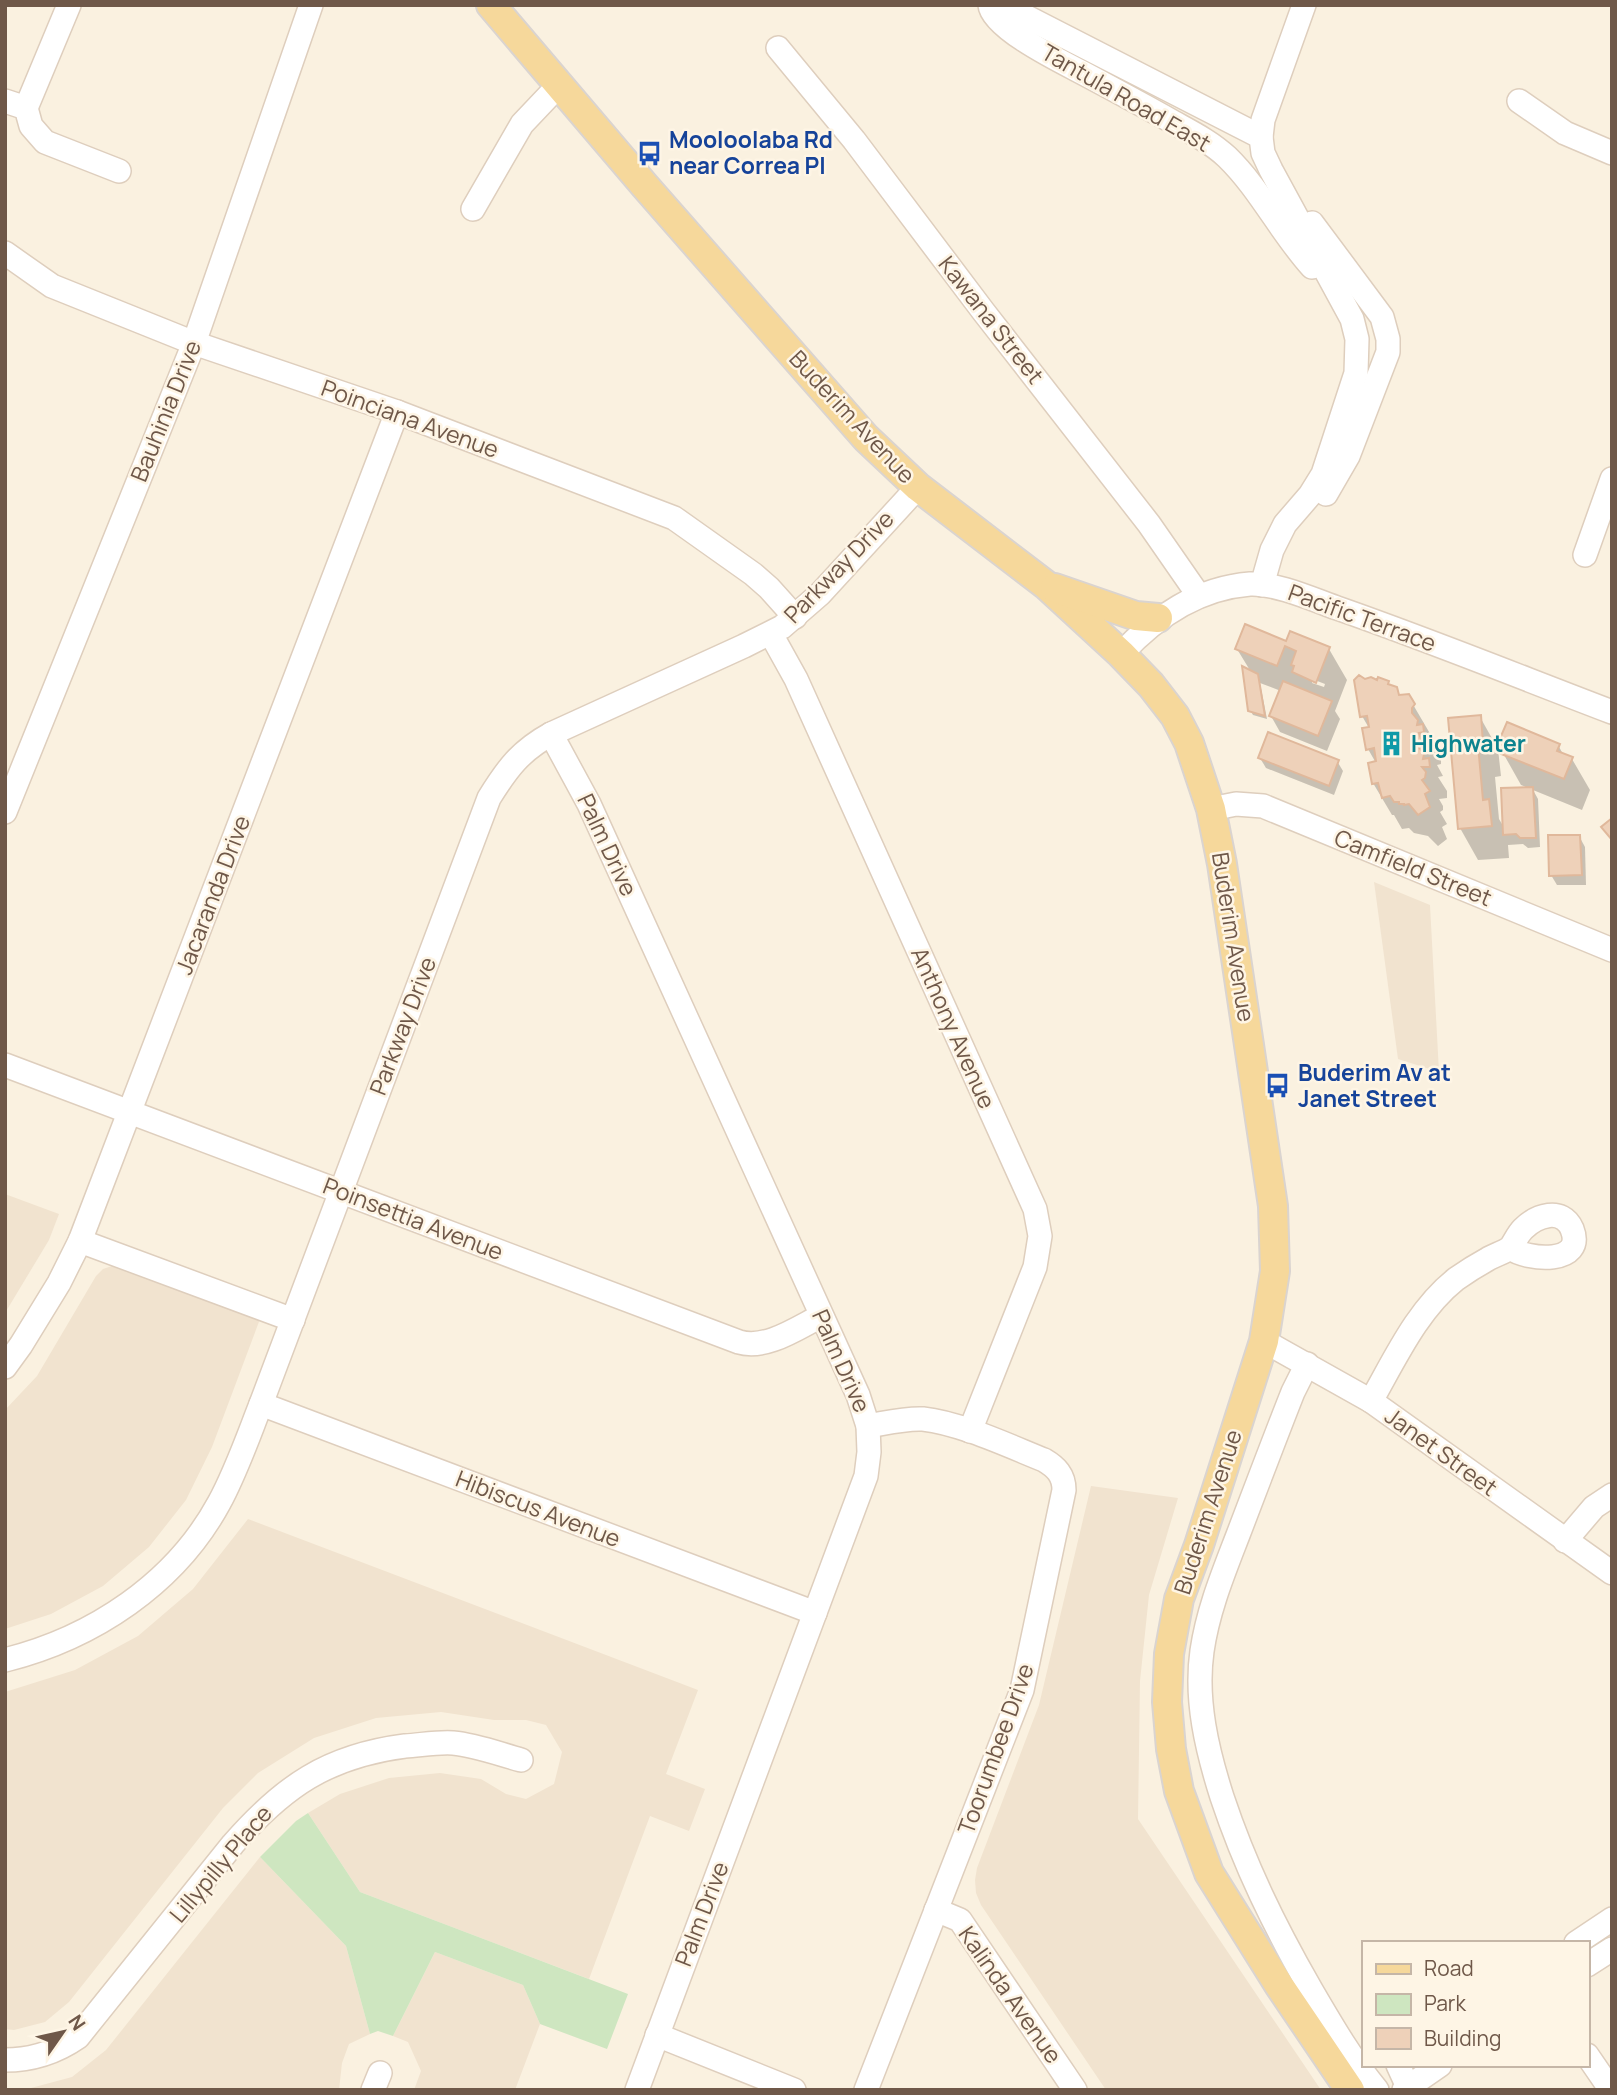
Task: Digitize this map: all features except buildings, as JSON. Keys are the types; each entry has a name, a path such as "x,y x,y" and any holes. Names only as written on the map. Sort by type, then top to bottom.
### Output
{"main road":[{"name":"Buderim Avenue","path":"491,5 866,438 918,486 1046,585 1121,654 1151,685 1175,716 1189,743 1211,809 1222,864 1273,1206 1275,1271 1264,1341 1199,1545 1178,1599 1169,1654 1167,1702 1171,1749 1179,1791 1209,1873 1279,1985 1350,2090"},
{"path":"1046,585 1136,616 1158,618"}],"street":[{"path":"69,5 16,104 46,142 119,170"},
{"name":"Bauhinia Drive","path":"5,812 194,342 311,5"},
{"name":"Tantula Road East","path":"990,5 991,12 1000,23 1048,55 1200,137 1225,155 1246,178 1298,251 1338,295"},
{"name":"Tantula Road East","path":"1009,5 1019,13 1261,136 1263,153 1352,319 1357,339 1356,373 1323,474 1310,495 1285,524 1272,550 1262,585"},
{"path":"1261,136 1263,120 1304,5"},
{"name":"Kawana Street","path":"778,48 854,140 1149,524 1199,596"},
{"path":"473,209 522,124 559,85"},
{"path":"1519,101 1565,133 1612,153"},
{"name":"Tantula Road East","path":"1285,524 1317,504 1340,472 1388,352 1386,328 1372,302 1311,221 1288,202"},
{"name":"Poinciana Avenue","path":"5,253 52,286 194,342 397,412 674,518 753,574 794,617"},
{"name":"Jacaranda Drive","path":"5,1367 59,1283 80,1241 397,412"},
{"path":"1586,555 1612,479"},
{"name":"Parkway Drive","path":"5,1660 71,1639 125,1607 180,1558 202,1532 220,1502 261,1404 489,798 508,768 535,742 771,634 820,594 918,486"},
{"name":"Pacific Terrace","path":"1121,654 1158,618 1199,596 1243,585 1262,585 1363,617 1612,712"},
{"name":"Anthony Avenue","path":"771,634 796,679 1035,1209 1040,1236 1035,1267 970,1431"},
{"name":"Palm Drive","path":"551,734 589,804 858,1395 868,1426 866,1476 637,2090"},
{"name":"Camfield Street","path":"1211,809 1236,804 1263,806 1612,950"},
{"name":"Poinsettia Avenue","path":"5,1065 745,1344 765,1342 821,1316"},
{"path":"80,1241 293,1320"},
{"path":"1371,1401 1411,1332 1439,1295 1470,1269 1510,1248"},
{"name":"Janet Street","path":"1264,1341 1371,1401 1612,1573"},
{"name":"Buderim Avenue","path":"1307,1364 1293,1392 1212,1604 1201,1655 1200,1686 1206,1742 1236,1838 1261,1897 1354,2062 1377,2090"},
{"name":"Hibiscus Avenue","path":"261,1404 815,1613"},
{"name":"Toorumbee Drive","path":"866,2090 1022,1690 1064,1490 1061,1474 1053,1465 970,1431 926,1419 868,1426"},
{"path":"1565,1541 1594,1507 1612,1495"},
{"name":"Lillypilly Place","path":"5,2060 50,2053 78,2037 241,1835 277,1798 322,1769 367,1753 426,1744 452,1743 521,1760"},
{"name":"Kalinda Avenue","path":"936,1910 960,1920 1075,2090"},
{"path":"1579,1941 1612,1919"},
{"path":"1589,1964 1612,1949"},
{"path":"657,2035 794,2090"},
{"path":"1589,2058 1611,2090"},
{"path":"1399,2067 1406,2089 1437,2067"}],"shaded area":[{"path":"1374,882 1430,905 1439,1072 1398,1059"},
{"path":"5,1194 59,1214 49,1240 5,1313"},
{"path":"122,1267 260,1319 212,1447 186,1500 149,1547 103,1586 51,1614 5,1629 5,1410 37,1376 96,1276 103,1269"},
{"path":"1091,1486 1178,1498 1149,1595 1140,1681 1138,1819 1321,2090 1106,2090 981,1905 976,1893 977,1868 1039,1705"},
{"path":"248,1519 698,1690 666,1774 705,1789 689,1831 650,1816 589,1979 360,1892 308,1813 340,1794 389,1778 440,1773 481,1779 506,1794 526,1799 554,1784 562,1752 546,1725 526,1720 494,1720 441,1712 376,1718 314,1738 258,1773 223,1808 69,2002 45,2022 14,2030 5,2029 5,1692 75,1670 138,1636 193,1589"},
{"path":"260,1857 346,1946 370,2034 349,2044 342,2063 339,2090 8,2090 31,2088 72,2077 106,2050"},
{"path":"435,1952 523,1985 540,2024 515,2090 414,2090 421,2071 408,2042 393,2036"}],"green space":[{"path":"308,1813 360,1892 628,1994 607,2049 540,2024 523,1985 435,1952 393,2036 378,2031 370,2034 346,1946 260,1857 296,1821"}],"place":[{"name":"Mooloolaba Rd near Correa Pl","path":"649,153"},
{"name":"Highwater","path":"1391,744"},
{"name":"Buderim Av at Janet Street","path":"1278,1086"}]}
